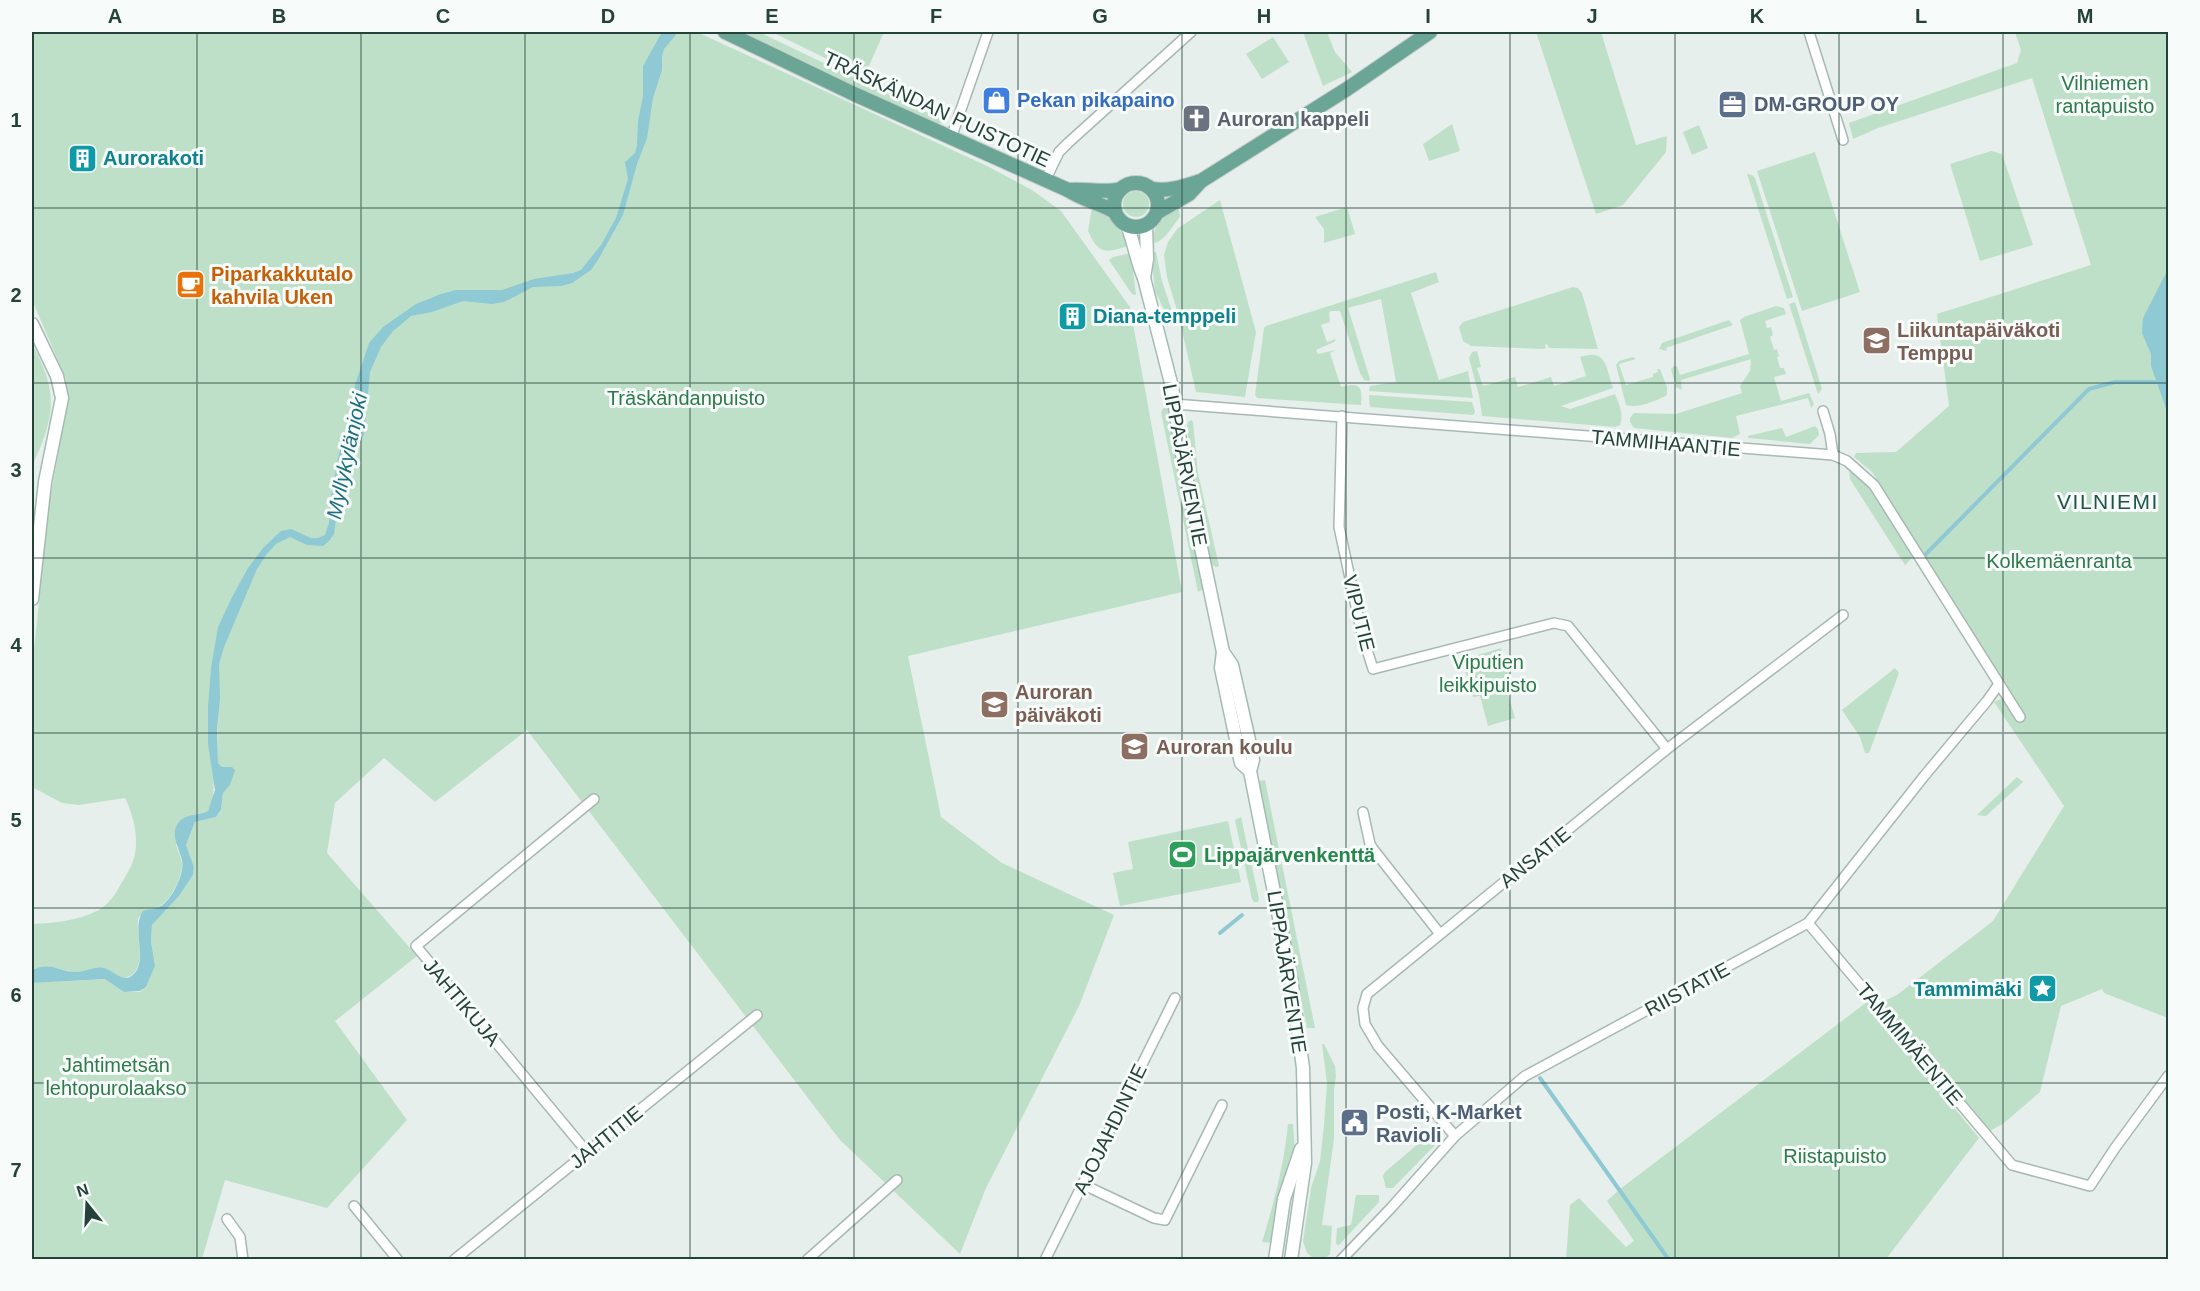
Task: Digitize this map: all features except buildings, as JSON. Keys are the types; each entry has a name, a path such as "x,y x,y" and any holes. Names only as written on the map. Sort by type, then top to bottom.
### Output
{"main road":[{"name":"TRÄSKÄNDAN PUISTOTIE","path":"725,32 1068,190 1081,199 1115,212"},
{"path":"1158,212 1158,198 1146,185 1128,184 1116,197 1115,212 1119,219 1127,225 1138,227 1146,225 1158,212 1189,194 1201,181 1347,89 1430,32"},
{"path":"1152,189 1169,190 1201,181"},
{"name":"TRÄSKÄNDAN PUISTOTIE","path":"1068,190 1108,192 1121,189"},
{"name":"LIPPAJÄRVENTIE","path":"1127,225 1132,237 1136,261 1144,278 1174,404 1184,467 1223,652 1232,665 1253,760 1250,771 1300,1035 1305,1105 1305,1163 1291,1260"},
{"name":"LIPPAJÄRVENTIE","path":"1144,278 1147,259 1146,225"},
{"path":"32,324 49,357 62,390 61,409 43,496 32,599"},
{"name":"LIPPAJÄRVENTIE","path":"1275,1260 1284,1199 1304,1139"}],"street":[{"path":"951,138 988,32"},
{"path":"1045,181 1059,152 1191,32"},
{"path":"1809,32 1843,140"},
{"name":"TAMMIHAANTIE","path":"1174,404 1833,455 1847,461 1874,485 2020,717"},
{"path":"1823,411 1833,455"},
{"name":"VIPUTIE","path":"1342,416 1340,527 1362,634 1373,669 1554,623 1568,626 1666,749"},
{"name":"ANSATIE","path":"1455,1136 1378,1046 1365,1024 1363,1008 1367,994 1666,749 1843,615"},
{"name":"RIISTATIE","path":"1341,1260 1455,1136 1525,1076 1808,923 1999,684"},
{"name":"JAHTIKUJA","path":"587,1152 416,946 594,799"},
{"path":"1363,812 1373,849 1440,933"},
{"name":"TAMMIMÄENTIE","path":"1808,923 2012,1165 2090,1186 2115,1148 2169,1076"},
{"name":"AJOJAHDINTIE","path":"1045,1260 1175,998"},
{"name":"JAHTITIE","path":"454,1260 757,1015"},
{"path":"1082,1184 1154,1218 1165,1220 1222,1105"},
{"path":"807,1260 897,1180"},
{"path":"354,1206 398,1260"},
{"path":"226,1219 240,1238 243,1260"}],"green space":[{"name":"Träskändanpuisto","path":"32,32 697,32 987,166 1032,190 1061,211 1130,307 1182,592 908,656 941,817 1002,863 1114,915 1079,1006 986,1188 960,1254 840,1140 527,730 435,802 384,758 335,803 327,853 417,956 335,1021 407,1120 327,1208 225,1180 202,1259 32,1259 32,983 106,979 124,992 140,992 146,987 155,966 151,941 152,925 179,896 193,875 194,867 186,845 195,822 216,817 221,811 223,792 230,785 232,767 222,767 218,763 217,698 213,798 208,811 192,815 176,845 182,868 173,892 165,902 146,911 138,919 139,963 131,976 122,978 82,974 50,967 32,970 32,924 74,919 91,914 103,907 115,894 130,869 135,854 136,837 125,798 79,805 62,803 32,787 32,670 49,504 68,401 66,379 32,300"},
{"path":"743,32 759,32 947,122 936,124 929,122"},
{"path":"772,32 884,32 864,77"},
{"path":"1303,32 1327,32 1335,52 1352,72 1323,86"},
{"path":"1536,32 1601,32 1636,145 1667,136 1666,152 1623,205 1596,214"},
{"name":"Kolkemäenranta","path":"2015,32 2168,32 2168,1018 2104,993 2102,989 2061,1006 2040,1092 2004,1123 1990,1131 1882,1002 1897,995 1993,921 2064,806 1994,702 2001,699 2019,721 2024,720 2025,716 1872,472 1854,457 1856,453 1896,452 1949,406 1937,314 2091,265 2032,78 1878,128 1853,139 1849,123 2017,63 2021,50"},
{"path":"1273,37 1289,62 1262,79 1246,54"},
{"path":"1452,124 1460,151 1429,161 1423,144"},
{"path":"1699,125 1708,148 1692,155 1683,132"},
{"path":"1991,151 2002,154 2033,245 1980,261 1950,164"},
{"path":"1815,152 1860,292 1802,311 1757,171"},
{"path":"1747,174 1755,178 1793,297 1787,299"},
{"path":"1136,191 1145,195 1149,204 1145,213 1136,217 1127,213 1123,204 1127,195"},
{"path":"1220,200 1256,332 1245,397 1196,392 1179,317 1167,277 1164,255 1168,242 1177,229"},
{"path":"1178,205 1180,217 1164,238 1151,243 1157,226"},
{"path":"1092,207 1114,223 1128,246 1108,251 1099,248 1088,231"},
{"path":"1347,207 1355,234 1324,243 1324,229 1315,217"},
{"path":"1151,251 1156,252 1162,281 1175,320 1170,322 1155,291"},
{"path":"1131,253 1136,295 1132,294 1109,260"},
{"path":"1436,272 1439,282 1411,293 1439,380 1468,371 1473,398 1369,391 1370,386 1396,382 1381,299 1348,308 1369,381 1364,380 1360,373 1340,311 1331,311 1329,313 1330,322 1321,325 1327,342 1336,339 1316,350 1318,354 1336,350 1330,353 1341,387 1356,385 1361,393 1361,405 1257,398 1255,395 1266,326"},
{"path":"1573,287 1578,288 1582,293 1598,349 1549,348 1547,344 1546,348 1542,349 1471,346 1463,341 1459,327 1463,322"},
{"path":"1795,302 1822,389 1818,394 1789,304"},
{"path":"1776,306 1784,308 1786,314 1765,321 1767,328 1771,327 1773,335 1770,337 1774,350 1777,349 1780,368 1784,368 1786,374 1774,377 1781,401 1809,393 1814,404 1811,408 1808,398 1736,416 1740,434 1732,438 1634,428 1630,418 1634,413 1676,414 1742,393 1740,386 1750,371 1751,359 1681,380 1682,390 1676,387 1671,369 1677,366 1680,375 1749,354 1740,320"},
{"path":"1729,320 1733,325 1666,348 1667,351 1659,349 1662,343"},
{"path":"32,344 47,377 51,405 46,433 32,466"},
{"path":"1477,351 1481,367 1477,368 1483,386 1515,377 1518,387 1551,377 1554,386 1586,376 1580,357 1596,355 1607,367 1613,388 1561,406 1570,409 1615,394 1621,413 1620,425 1615,427 1482,416 1469,358 1472,352"},
{"path":"1633,357 1636,359 1619,364 1626,385 1653,377 1653,374 1658,372 1657,369 1660,369 1667,387 1667,395 1641,405 1626,405 1616,365 1619,361"},
{"path":"1369,395 1472,402 1475,412 1473,415 1370,407"},
{"path":"1168,401 1203,589 1198,592 1161,412"},
{"path":"1191,420 1198,473 1219,566 1216,567 1211,564 1192,471 1187,427"},
{"path":"1815,426 1819,435 1810,444 1748,438 1748,436 1782,428 1786,437"},
{"path":"1849,468 1866,481 1914,556 1905,565 1850,479"},
{"name":"Viputien leikkipuisto","path":"1501,648 1512,685 1506,687 1515,718 1488,726 1480,696 1473,697 1462,660"},
{"path":"1895,668 1899,673 1869,753 1865,753 1860,737 1842,710"},
{"path":"2017,777 2023,782 1986,816 1977,815"},
{"path":"1265,780 1315,1028 1307,1028 1260,790 1259,781"},
{"path":"1241,817 1258,902 1252,899 1235,820"},
{"name":"Lippajärvenkenttä","path":"1228,821 1241,882 1120,906 1113,873 1133,869 1128,842"},
{"name":"Riistapuisto","path":"1867,1002 1979,1138 1886,1259 1566,1260 1570,1205 1579,1198 1626,1247 1634,1241 1607,1201"},
{"path":"1322,1044 1335,1066 1336,1076 1334,1139 1322,1225 1332,1226 1330,1254 1326,1258 1316,1260 1307,1253 1303,1241 1311,1188 1320,1161 1324,1125 1327,1083"},
{"path":"1288,1124 1293,1124 1295,1151 1273,1243 1262,1242 1278,1184"},
{"path":"1436,1132 1439,1137 1435,1145 1393,1188 1386,1188 1383,1176 1385,1172 1424,1139 1423,1137"},
{"path":"1356,1195 1379,1195 1379,1202 1338,1246 1336,1243 1337,1228 1351,1225"}],"water":[{"name":"Myllykylänjoki","path":"662,32 677,32 664,49 662,56 662,70 653,98 647,138 637,164 623,215 591,270 572,283 561,286 533,287 504,302 492,304 463,301 432,312 411,316 393,331 381,347 370,372 364,435 348,463 344,494 337,511 334,534 323,546 307,545 290,537 276,544 257,569 219,664 218,763 222,767 232,767 235,770 230,785 223,793 221,810 216,817 195,822 186,845 194,867 193,875 179,896 152,925 151,941 155,966 146,987 140,991 124,992 105,979 32,983 32,970 45,967 71,972 104,968 127,978 136,971 140,956 138,927 143,911 165,903 177,886 182,872 182,860 175,829 181,820 208,811 215,790 208,744 208,707 211,668 218,627 248,568 263,548 281,531 291,529 311,538 325,535 329,523 330,501 339,453 348,429 355,385 369,343 383,327 416,304 441,294 456,290 502,290 534,279 581,270 601,245 616,218 628,179 625,162 635,153 637,145 638,121 643,96 643,66"},
{"path":"2168,269 2168,414 2151,366 2151,354 2142,333 2143,318"}],"waterway":[{"path":"1924,556 2089,389 2115,382 2156,382"},
{"path":"1220,933 1242,915"},
{"path":"1540,1078 1669,1260"}],"place":[{"name":"Pekan pikapaino","path":"996,100"},
{"name":"DM-GROUP OY","path":"1733,104"},
{"name":"Auroran kappeli","path":"1196,119"},
{"name":"Aurorakoti","path":"82,158"},
{"name":"Piparkakkutalo kahvila Uken","path":"190,285"},
{"name":"Diana-temppeli","path":"1072,316"},
{"name":"Liikuntapäiväkoti Temppu","path":"1876,341"},
{"name":"Auroran päiväkoti","path":"994,704"},
{"name":"Auroran koulu","path":"1135,747"},
{"name":"Lippajärvenkenttä","path":"1183,855"},
{"name":"Tammimäki","path":"2043,989"},
{"name":"Posti, K-Market Ravioli","path":"1355,1123"}],"district":[{"name":"VILNIEMI","path":"2108,502"}],"park label":[{"name":"Vilniemen rantapuisto","path":"2105,94"},
{"name":"Jahtimetsän lehtopurolaakso","path":"116,1076"}]}
